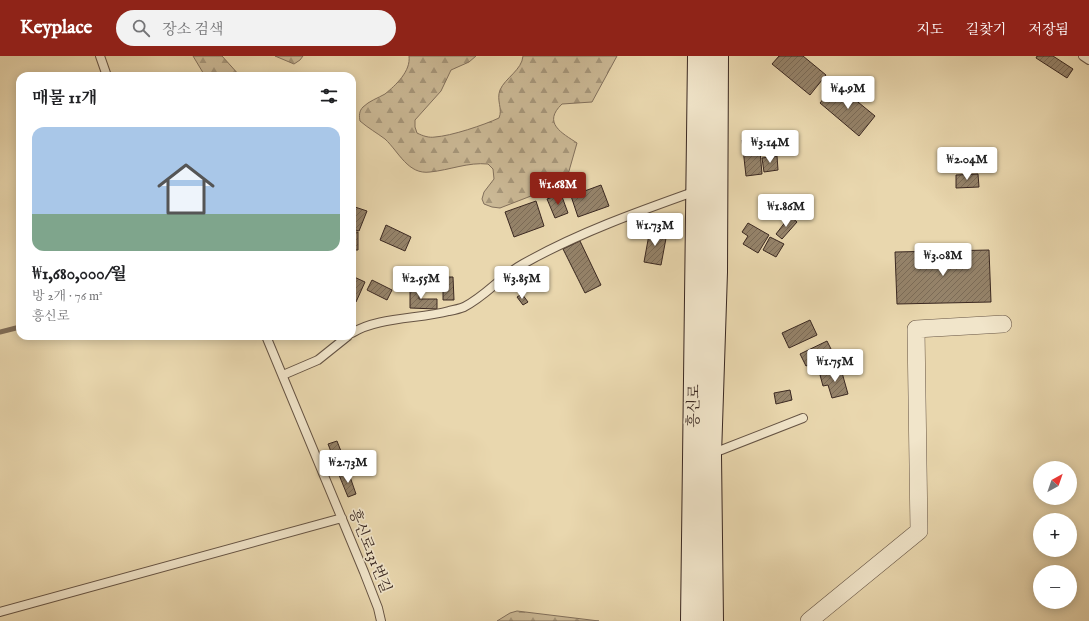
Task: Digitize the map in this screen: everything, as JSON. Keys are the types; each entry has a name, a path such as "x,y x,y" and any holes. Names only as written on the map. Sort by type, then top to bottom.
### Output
{"main road":[{"name":"흥신로","path":"699,56 707,187 716,272 710,454 712,621"},
{"name":"흥신로","path":"692,621 694,455 707,187 717,56"}],"street":[{"path":"809,621 919,531 916,329 1004,324"}],"lane":[{"path":"100,56 106,72"},
{"path":"356,330 405,318 438,314 463,307 483,294 501,278 521,265 563,242 707,187"},
{"name":"흥신로131번길","path":"268,340 364,572 378,608 381,621"},
{"path":"283,376 318,360 343,340"},
{"path":"710,454 803,418"},
{"path":"0,612 342,518"}],"green space":[{"path":"193,56 222,56 236,72 203,72"},
{"path":"275,56 303,56 294,64"},
{"path":"409,56 476,56 469,62 451,70 441,91 415,120 417,133 433,137 476,127 499,118 500,90 520,66 523,56 617,56 592,102 562,104 556,111 554,122 556,127 577,143 567,178 562,184 500,208 484,204 482,199 484,192 494,179 493,169 488,164 473,164 430,172 416,170 404,162 385,139 360,121 359,117 363,107 385,94 402,77 408,67"},
{"path":"517,611 599,621 497,621 510,613"}],"building":[{"path":"779,56 803,56 826,75 810,95 772,64"},
{"path":"1037,56 1053,56 1073,69 1067,78 1036,58"},
{"path":"836,84 875,116 859,136 820,103"},
{"path":"759,139 762,174 746,176 742,140"},
{"path":"777,156 778,170 764,172 762,158"},
{"path":"978,174 979,187 956,188 956,175"},
{"path":"601,185 609,206 578,217 571,196"},
{"path":"561,194 568,213 555,218 547,199"},
{"path":"536,201 544,226 514,237 505,212"},
{"path":"356,207 367,211 359,231 356,230"},
{"path":"790,216 797,222 782,239 776,234"},
{"path":"748,223 769,235 758,253 743,244 748,236 742,232"},
{"path":"386,225 411,237 405,251 380,240"},
{"path":"650,229 667,233 661,265 644,262"},
{"path":"356,232 358,232 358,250 356,250"},
{"path":"770,237 784,244 776,257 763,250"},
{"path":"580,241 601,285 585,293 563,249"},
{"path":"989,250 991,302 897,304 895,252"},
{"path":"422,277 453,277 454,300 443,300 443,288 422,288"},
{"path":"356,278 365,282 356,302"},
{"path":"528,279 531,284 522,292 518,287"},
{"path":"372,280 392,290 387,300 367,290"},
{"path":"420,285 419,299 437,299 437,309 410,308 410,286"},
{"path":"522,294 528,302 523,305 517,297"},
{"path":"810,320 817,335 789,348 782,333"},
{"path":"827,341 833,353 806,366 800,354"},
{"path":"841,369 848,394 832,398 828,385 823,386 820,375"},
{"path":"790,390 792,400 776,404 774,393"},
{"path":"337,441 346,464 337,467 328,444"},
{"path":"348,471 356,494 348,497 339,475"}],"waterway":[{"path":"0,332 16,328"}]}
